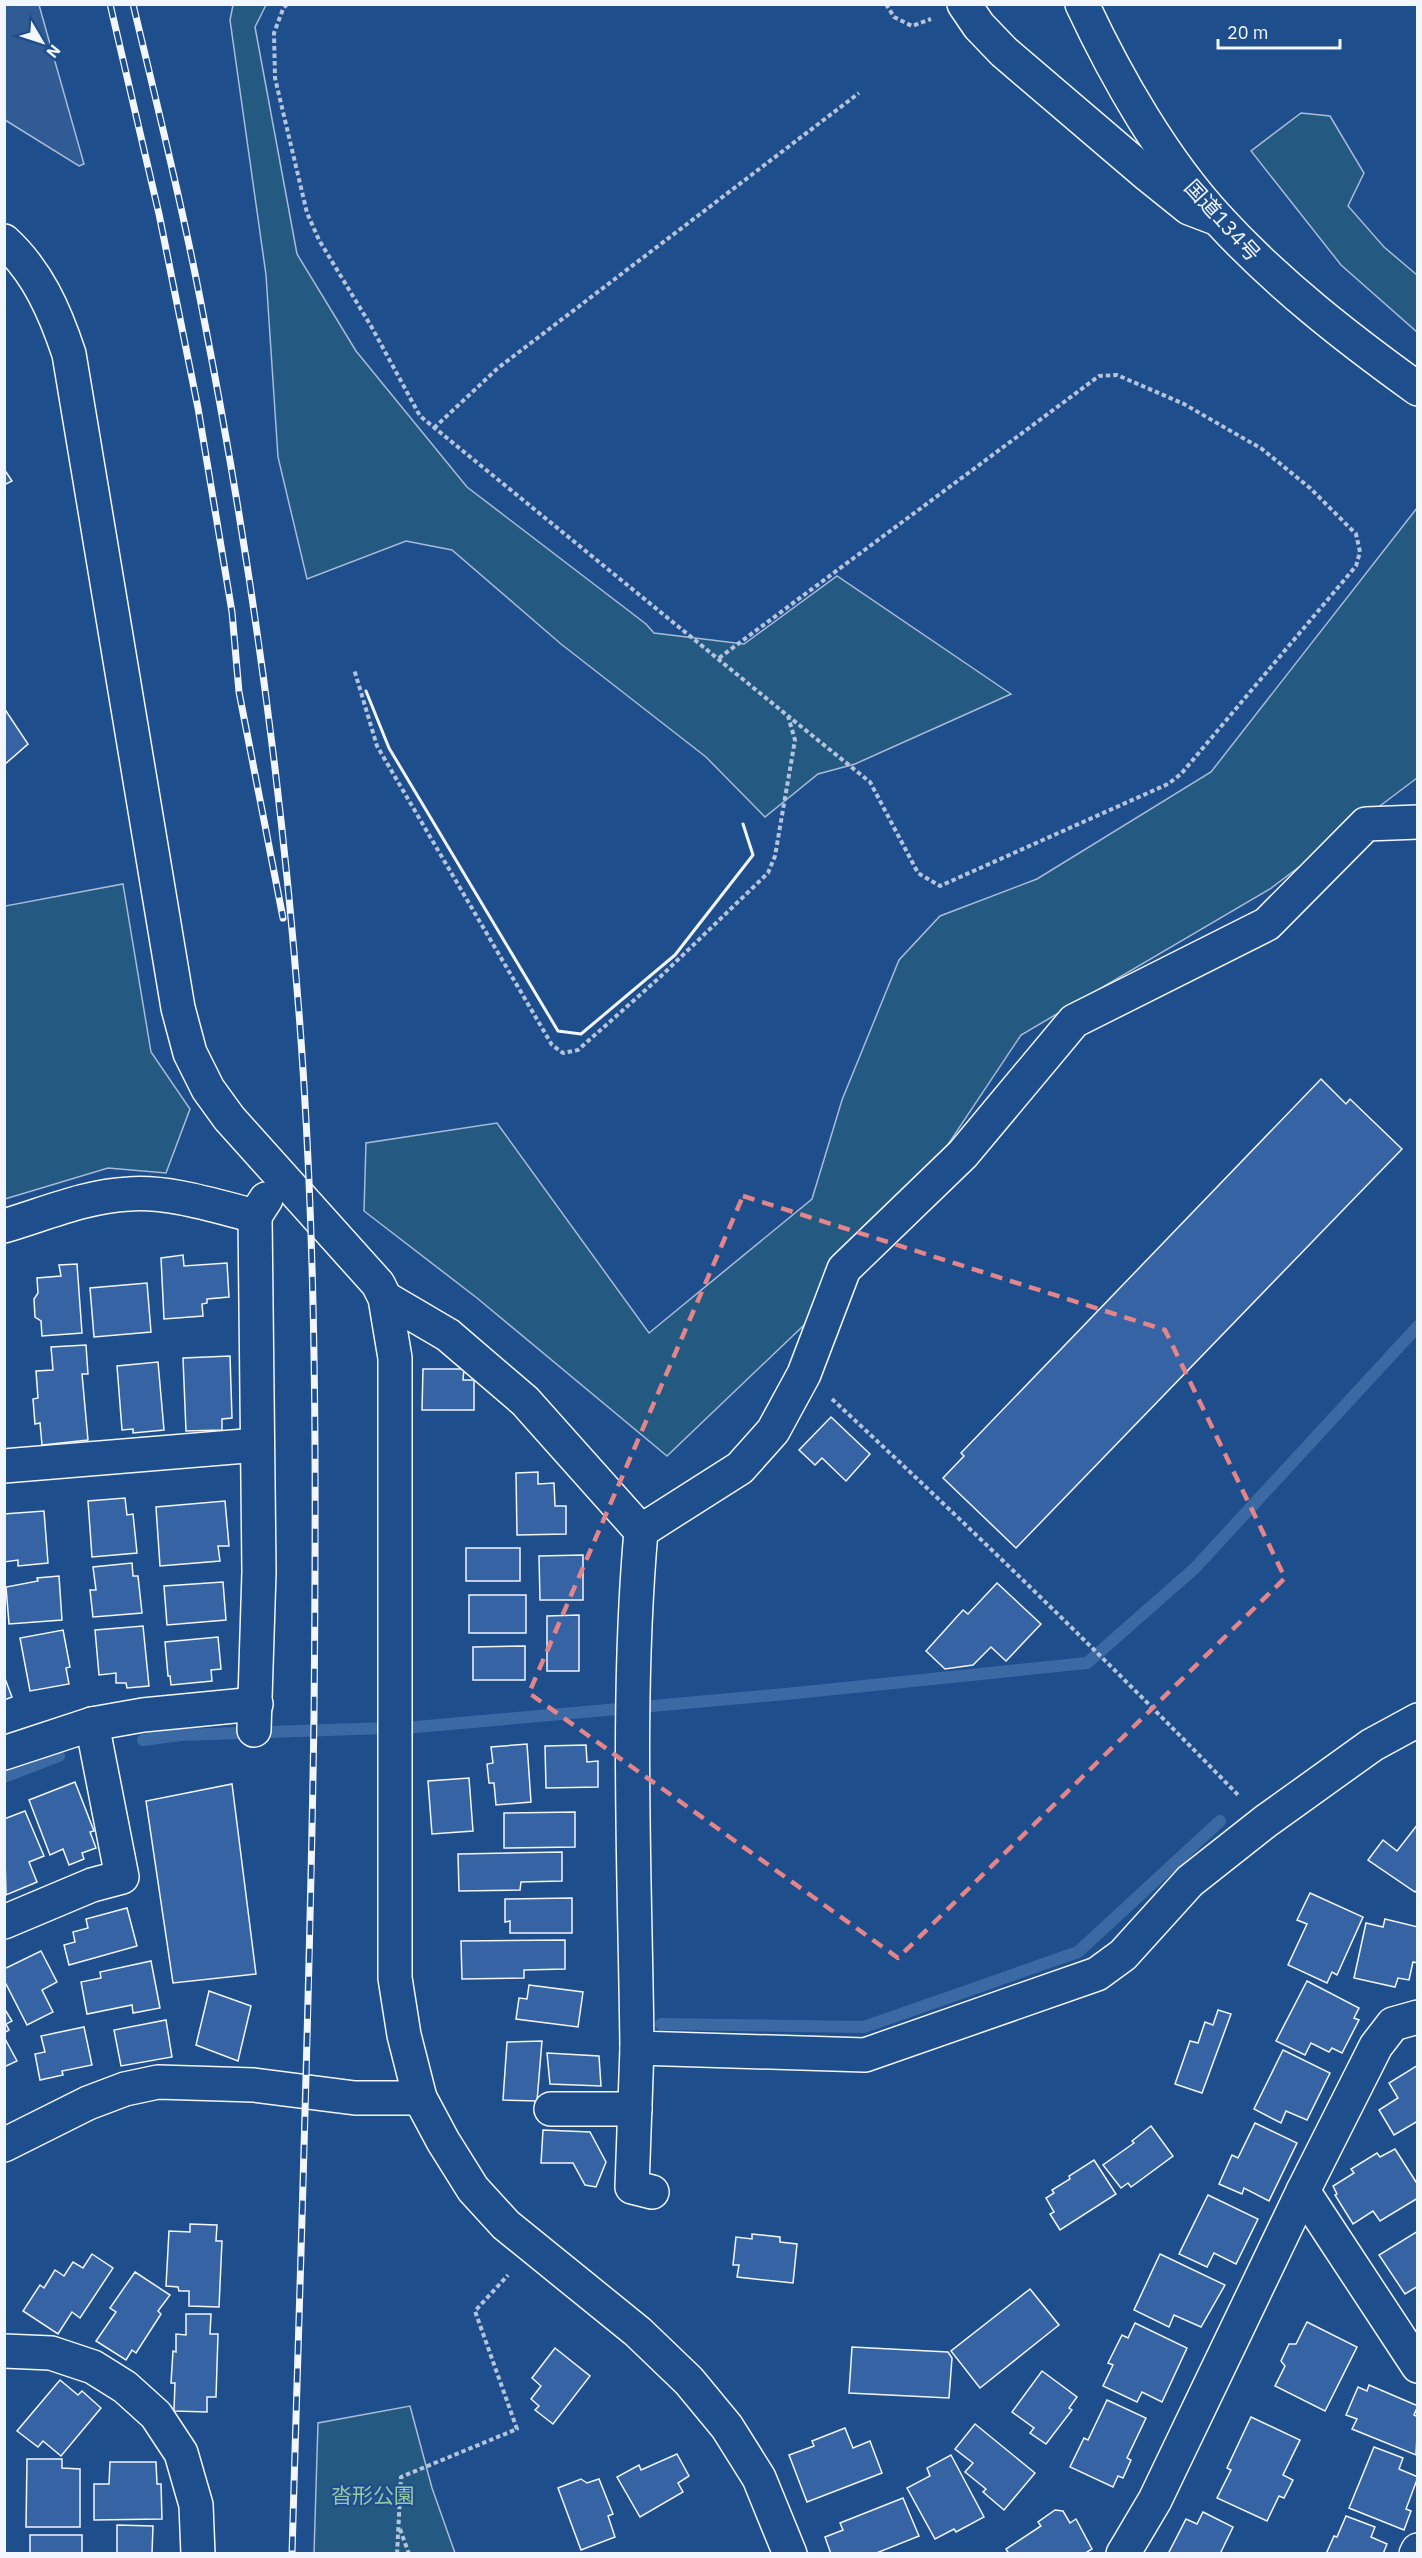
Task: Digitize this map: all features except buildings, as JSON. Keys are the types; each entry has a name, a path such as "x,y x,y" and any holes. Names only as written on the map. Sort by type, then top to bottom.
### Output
{"main road":[{"name":"国道134号","path":"1082,4 1122,84 1199,196 1218,219 1290,290 1356,345 1418,389"},
{"path":"951,10 979,26 1004,52 1189,208 1218,219"},
{"path":"4,241 32,271 46,296 69,354 178,1008 190,1053 208,1089 229,1118 358,1260 378,1284 385,1298 395,1358 397,1746 395,1978 404,2035 420,2098 473,2189 506,2224 638,2332 689,2381 719,2418 759,2478 790,2553"},
{"path":"641,1531 740,1468 773,1431 804,1374 844,1269 963,1154 1074,1021 1267,924 1366,824 1418,822"},
{"path":"4,1753 92,1724 143,1715 255,1717 259,1572 255,1216 280,1174"},
{"path":"4,1226 88,1200 130,1193 182,1198 255,1216"},
{"path":"385,1298 448,1335 525,1401 641,1531 636,1588 632,1708 637,2048 632,2187 652,2192"},
{"path":"4,1466 257,1445"},
{"path":"637,2048 865,2055 1098,1974 1123,1955 1190,1881 1266,1821 1372,1745 1418,1720"},
{"path":"4,1922 92,1885 122,1877 92,1724"},
{"path":"1123,2553 1155,2500 1303,2191 1376,2046 1393,2024 1418,2017"},
{"path":"4,2145 88,2103 125,2089 158,2082 254,2085 356,2098 420,2098"},
{"path":"551,2109 635,2109"},
{"path":"1303,2191 1418,2366"},
{"path":"4,2351 51,2353 93,2367 125,2387 156,2415 181,2452 196,2505 198,2553"}],"path":[{"path":"287,4 274,33 275,78 307,213 319,240 371,326 395,374 420,416 870,782 918,873 940,886 1168,784 1181,774 1356,566 1360,552 1356,534 1310,488 1262,449 1184,404 1117,375 1099,376 719,658"},
{"path":"886,4 894,17 912,27 951,10"},
{"path":"434,428 498,368 859,93"},
{"path":"354,669 377,746 552,1045 563,1053 578,1050 659,978 768,873 776,856 795,740 788,716"},
{"path":"804,1374 962,1519 1113,1666 1266,1821"},
{"path":"397,2553 401,2477 517,2429 475,2311 498,2285"},
{"path":"399,2525 409,2553"}],"highlighted area":[{"path":"743,1196 1165,1330 1285,1578 898,1958 529,1693"}],"green space":[{"path":"233,5 266,5 255,27 297,254 356,351 467,487 646,624 654,633 744,644 837,576 1011,694 855,764 818,774 765,817 706,757 561,644 452,550 406,541 307,579 278,457 266,275 230,20"},
{"path":"1301,113 1330,116 1364,173 1348,206 1384,247 1417,275 1417,332 1341,265 1251,151"},
{"path":"1417,508 1417,778 1270,889 1021,1035 869,1263 667,1456 477,1298 364,1211 366,1143 497,1123 649,1333 812,1199 842,1100 899,960 940,916 1037,879 1211,772"},
{"path":"123,884 151,1052 190,1109 166,1173 108,1168 5,1199 5,906"},
{"name":"沓形公園","path":"410,2406 432,2488 455,2553 314,2553 318,2423"}],"shaded area":[{"path":"4,5 39,5 84,164 79,166 5,120"}],"waterway":[{"path":"143,1740 180,1735 416,1727 786,1694 1087,1663 1195,1568 1418,1326"},
{"path":"4,1777 59,1756"},
{"path":"661,2024 864,2027 1078,1952 1220,1821"}],"railway":[{"path":"110,4 159,214 198,408 232,612 239,692 283,918"},
{"path":"133,4 196,279 238,509 278,796 289,893 304,1085 313,1322 315,1637 305,2135 292,2554"}],"wall":[{"path":"366,691 389,748 558,1031 581,1034 675,955 753,855 743,824"}]}
